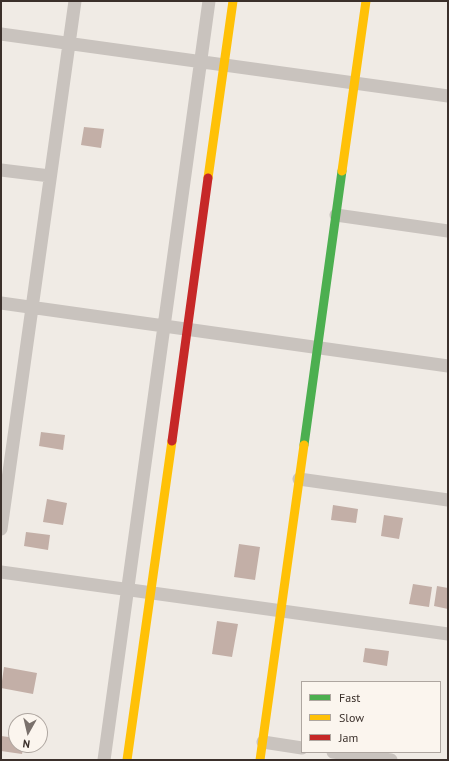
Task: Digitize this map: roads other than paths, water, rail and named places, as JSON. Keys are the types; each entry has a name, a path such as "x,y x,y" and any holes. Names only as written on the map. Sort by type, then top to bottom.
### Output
{"street":[{"path":"1,529 75,1"},
{"path":"104,760 163,326 210,1"},
{"path":"127,760 233,1"},
{"path":"260,760 366,1"},
{"path":"1,34 448,96"},
{"path":"1,170 50,176"},
{"path":"336,215 448,231"},
{"path":"1,303 448,366"},
{"path":"300,479 448,500"},
{"path":"1,572 448,634"},
{"path":"263,742 301,748"},
{"path":"340,753 391,760"}]}
